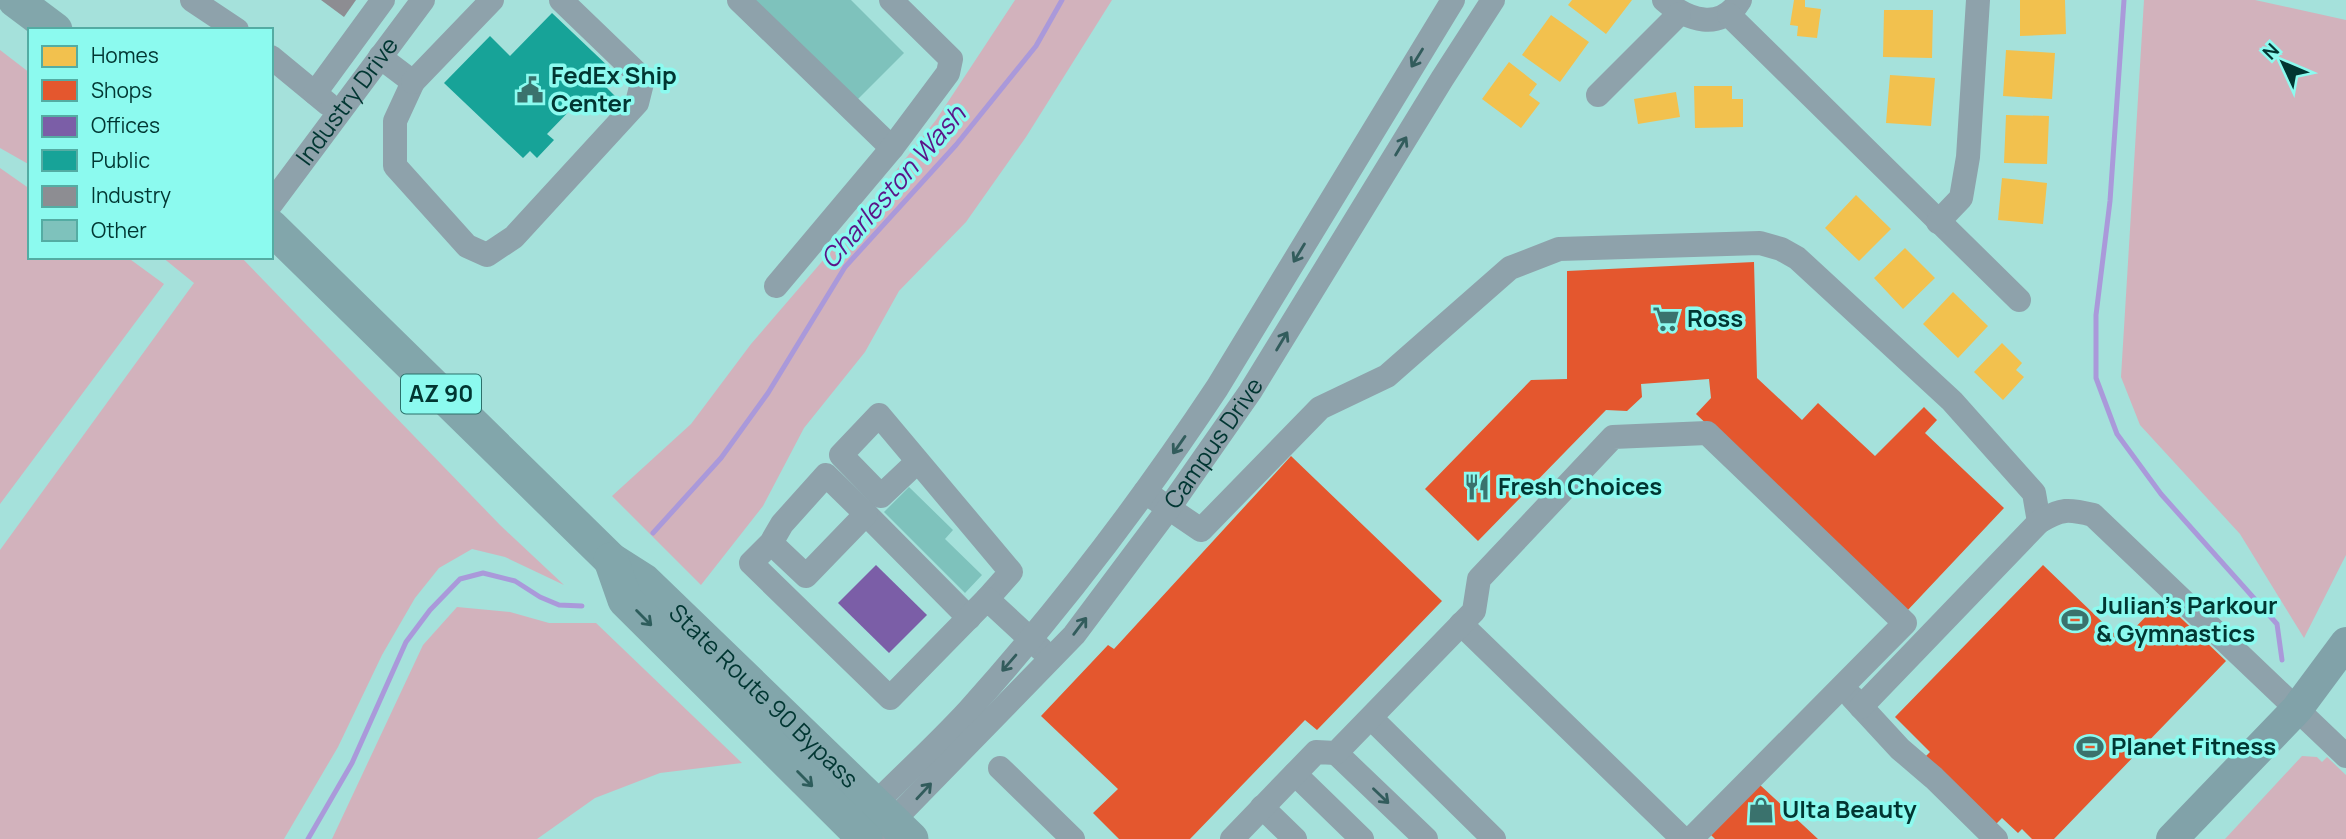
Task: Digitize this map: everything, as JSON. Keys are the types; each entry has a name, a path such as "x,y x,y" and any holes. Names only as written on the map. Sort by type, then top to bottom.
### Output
{"highway":[{"path":"15,0 52,28"},
{"name":"State Route 90 Bypass","path":"273,229 611,560 645,581 873,830"}],"main road":[{"path":"2172,839 2297,709 2346,643"}],"street":[{"path":"192,0 234,28"},
{"path":"315,93 383,0"},
{"name":"Industry Drive","path":"273,201 423,0"},
{"path":"492,0 413,82 395,121 395,166 467,246 487,255 514,237 637,103 643,79 561,0"},
{"path":"739,0 892,148"},
{"path":"776,286 892,148 948,73 951,59 891,0"},
{"name":"Campus Drive","path":"873,830 1103,549 1145,492 1217,388 1453,0"},
{"name":"Campus Drive","path":"873,830 1052,659 1074,635 1169,508 1250,392 1493,0"},
{"path":"1938,222 1961,198 1968,157 1978,0"},
{"path":"1598,95 1672,7 1707,21 1735,7 1938,222 2019,300"},
{"path":"380,57 413,82"},
{"path":"273,59 339,113"},
{"path":"1145,492 1201,530 1320,408 1387,376 1510,268 1559,249 1760,243 1781,249 1797,258 1952,401 2034,494 2039,522"},
{"path":"1336,754 1474,611 1479,579 1613,436 1707,433 1905,623 1691,839"},
{"path":"917,462 1011,572 969,618 890,698 751,563 771,543 782,524 826,475 969,618"},
{"path":"1861,707 2039,522 2056,511 2074,510 2093,515 2346,756"},
{"path":"785,597 866,514"},
{"path":"771,543 807,576"},
{"path":"987,599 1052,659"},
{"path":"1461,624 1683,839"},
{"path":"1842,687 1900,749 1996,839"},
{"path":"1371,718 1494,839"},
{"path":"1232,839 1316,752 1336,754 1426,839"},
{"path":"1000,768 1073,839"},
{"path":"1295,774 1362,839"},
{"path":"1262,807 1295,839"}],"shaded area":[{"path":"1015,0 1112,0 1026,137 966,222 899,291 865,352 804,428 763,506 701,585 612,496 691,424 751,344 850,229 936,120"},
{"path":"2144,0 2255,0 2346,20 2346,555 2304,638 2240,534 2140,425 2121,377"},
{"path":"0,50 28,71 28,164 0,148"},
{"path":"0,168 28,188 28,259 130,259 164,284 0,504"},
{"path":"164,259 243,259 500,525 564,585 505,557 472,549 439,568 415,598 382,655 338,747 284,839 0,839 0,550 194,283"},
{"path":"457,607 510,612 549,623 596,623 742,763 660,773 595,798 537,839 332,839 423,645"},
{"path":"2302,756 2317,757 2322,762 2327,757 2346,775 2346,839 2225,839"}],"building: Homes":[{"path":"1572,0 1632,0 1606,34 1568,5"},
{"path":"1794,0 1805,0 1805,7 1821,9 1817,38 1797,36 1798,26 1790,25"},
{"path":"2020,0 2065,0 2066,34 2020,36"},
{"path":"1884,10 1933,10 1932,58 1883,57"},
{"path":"1551,15 1589,42 1560,82 1522,55"},
{"path":"2006,50 2055,53 2052,99 2003,96"},
{"path":"1509,62 1537,84 1529,95 1540,103 1521,128 1482,99"},
{"path":"1890,75 1935,78 1931,126 1886,123"},
{"path":"1694,86 1732,86 1732,99 1743,99 1743,127 1695,128"},
{"path":"1676,92 1680,117 1638,124 1634,99"},
{"path":"2006,115 2049,116 2047,164 2004,163"},
{"path":"2002,178 2047,183 2043,224 1998,220"},
{"path":"1856,195 1891,229 1859,261 1825,228"},
{"path":"1905,248 1935,278 1903,309 1874,278"},
{"path":"1953,292 1988,326 1958,358 1923,324"},
{"path":"2002,343 2022,363 2016,370 2024,377 2003,400 1974,372"}],"building: Shops":[{"path":"1754,262 1757,378 1802,420 1818,403 1875,456 1924,407 1937,420 1925,433 2004,508 1906,612 1696,414 1711,398 1709,379 1641,384 1642,397 1627,411 1606,410 1478,541 1425,489 1531,380 1567,379 1567,271"},
{"path":"1291,456 1442,601 1317,730 1305,720 1190,839 1119,839 1093,813 1118,789 1041,716 1108,645 1114,649"},
{"path":"2043,565 2122,641 2162,600 2226,661 2054,839 2032,839 2022,829 2018,833 2002,818 1996,824 1926,756 1930,752 1895,717"},
{"name":"Ulta Beauty","path":"1760,785 1818,839 1715,839 1711,835"}],"building: Offices":[{"path":"876,565 927,615 889,653 838,603"}],"building: Public":[{"name":"FedEx Ship Center","path":"552,13 612,70 601,82 616,97 599,113 584,111 577,103 547,134 554,140 537,158 530,151 523,158 444,83 490,36 510,56"}],"building: Industry":[{"path":"321,0 356,0 344,17"}],"building: Other":[{"path":"755,0 851,0 904,53 856,101"},
{"path":"909,487 953,530 945,539 982,575 965,593 884,512"}],"waterway":[{"name":"Charleston Wash","path":"653,533 721,458 768,393 845,267 956,145 1036,46 1062,0"},
{"path":"2124,0 2110,201 2096,315 2096,378 2117,434 2161,494 2277,624 2282,660"},
{"path":"308,839 352,763 406,642 430,610 460,579 483,573 515,581 559,605 582,606"}],"place":[{"name":"FedEx Ship Center","path":"530,90"},
{"name":"Ross","path":"1666,319"},
{"name":"Fresh Choices","path":"1477,487"},
{"name":"Julian's Parkour & Gymnastics","path":"2075,620"},
{"name":"Planet Fitness","path":"2090,747"},
{"name":"Ulta Beauty","path":"1761,810"}]}
